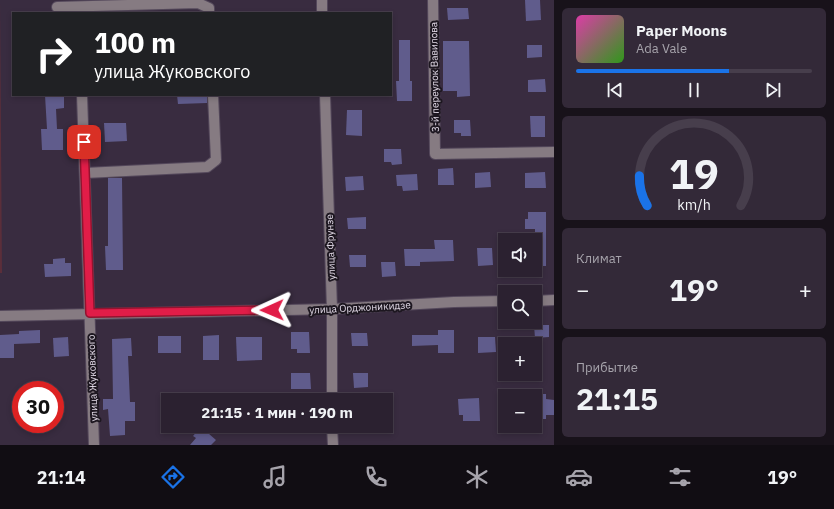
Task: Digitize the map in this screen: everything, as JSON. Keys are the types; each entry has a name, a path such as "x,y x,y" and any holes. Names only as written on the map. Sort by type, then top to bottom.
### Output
{"street":[{"path":"322,0 322,12"},
{"name":"3-й переулок Вавилова","path":"433,0 435,154 554,152"},
{"path":"57,7 198,3 209,8 209,12"},
{"name":"улица Жуковского","path":"82,96 94,445"},
{"path":"84,173 207,167 216,160 213,96"},
{"name":"улица Фрунзе","path":"325,96 332,309 332,393"},
{"path":"542,301 554,300"},
{"name":"улица Орджоникидзе","path":"0,316 332,309 454,302 498,301"},
{"path":"332,433 333,445"}],"shaded area":[{"path":"0,0 2,273 0,273"}],"building":[{"path":"525,0 540,0 541,20 526,21"},
{"path":"447,8 468,8 469,19 448,20"},
{"path":"399,40 410,40 410,81 412,81 412,101 397,101 396,81 399,81"},
{"path":"443,41 469,41 470,96 457,97 457,91 443,91"},
{"path":"527,45 542,45 542,57 527,58"},
{"path":"545,79 546,92 528,92 528,80"},
{"path":"45,96 64,96 64,108 56,109 57,129 63,129 63,150 42,150 41,129 47,129"},
{"path":"177,96 207,96 207,103 178,104"},
{"path":"347,110 362,110 362,136 346,135"},
{"path":"530,116 545,116 545,137 531,137"},
{"path":"454,120 470,120 471,136 461,136 461,133 454,133"},
{"path":"104,123 126,123 127,141 105,142"},
{"path":"384,149 401,149 402,164 392,165 391,162 384,162"},
{"path":"453,168 454,185 438,185 438,169"},
{"path":"490,172 491,187 475,188 475,173"},
{"path":"545,172 546,188 525,188 525,173"},
{"path":"417,174 418,190 403,191 402,186 397,186 396,175"},
{"path":"363,176 364,190 346,191 345,177"},
{"path":"108,178 122,178 123,270 106,270 105,246 108,246"},
{"path":"528,212 546,212 546,266 542,266 542,233 535,233 535,229 525,229 525,219 528,219"},
{"path":"366,217 366,229 348,229 347,218"},
{"path":"434,240 453,240 454,261 420,262 420,266 405,266 404,249 435,249"},
{"path":"477,248 492,248 493,265 478,266"},
{"path":"349,255 366,255 366,267 350,267"},
{"path":"65,258 65,263 71,263 71,276 45,277 44,264 53,264 53,259"},
{"path":"381,262 395,262 396,276 382,277"},
{"path":"542,325 549,325 549,337 535,337 534,329 542,329"},
{"path":"40,330 40,343 14,344 14,358 0,358 0,335 19,334 19,331"},
{"path":"438,330 454,330 454,353 438,353 438,345 412,346 412,335 438,335"},
{"path":"291,332 309,332 310,353 297,353 297,349 291,349"},
{"path":"351,333 367,333 368,346 352,346"},
{"path":"219,335 219,360 203,360 203,336"},
{"path":"158,336 181,336 181,353 158,353"},
{"path":"68,337 69,356 54,357 53,338"},
{"path":"236,337 262,337 262,360 237,361"},
{"path":"478,337 495,337 496,352 478,353"},
{"path":"131,338 132,356 128,356 130,402 135,402 135,421 125,421 125,435 110,436 108,409 103,410 103,399 113,399 112,339"},
{"path":"291,373 310,373 311,389 291,389"},
{"path":"353,373 368,373 368,387 354,388"},
{"path":"542,394 546,394 546,399 554,400 554,415 546,415 546,419 542,419"},
{"path":"479,398 480,421 463,421 463,415 459,415 458,399"},
{"path":"196,433 208,433 216,440 211,445 190,445 196,438 193,436"}],"route":[{"path":"84,142 90,313 272,310"}]}
